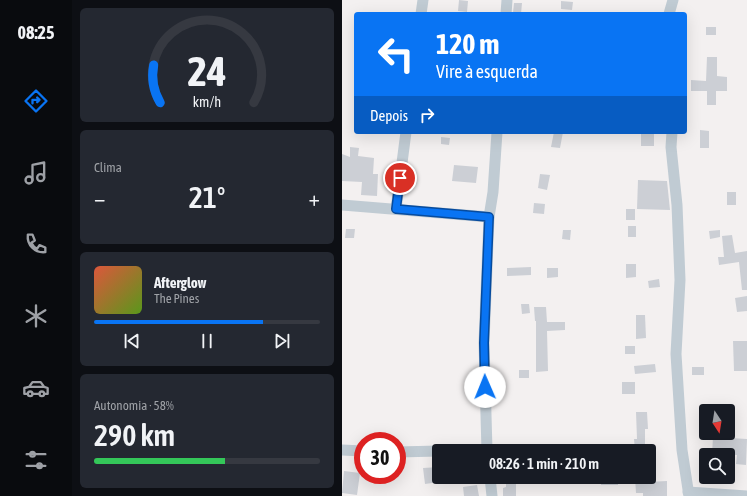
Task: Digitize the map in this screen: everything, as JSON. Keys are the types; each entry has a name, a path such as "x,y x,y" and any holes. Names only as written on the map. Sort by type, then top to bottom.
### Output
{"street":[{"path":"421,12 423,0"},
{"path":"506,12 507,0"},
{"path":"669,12 672,0"},
{"path":"396,209 406,134"},
{"path":"487,444 484,343 489,217 497,134"},
{"path":"672,134 671,147 677,205 680,280 676,354 682,450 688,494 747,496"},
{"path":"342,205 489,217"},
{"path":"342,450 354,451"},
{"path":"406,452 432,451"},
{"path":"491,484 492,496"}],"building":[{"path":"459,0 468,1 467,12 458,11"},
{"path":"561,1 573,2 572,10 561,9"},
{"path":"514,3 522,3 521,12 513,12"},
{"path":"706,27 716,27 716,35 706,35"},
{"path":"707,57 717,57 717,76 727,77 727,91 716,91 716,105 707,105 707,91 691,91 691,80 706,81"},
{"path":"700,130 709,131 709,148 700,148"},
{"path":"554,134 563,134 560,148 551,147"},
{"path":"641,134 654,134 654,146 641,146"},
{"path":"441,137 450,138 449,145 441,144"},
{"path":"350,147 359,148 358,156 374,158 373,174 378,174 377,196 361,195 362,182 342,181 342,154 350,157"},
{"path":"454,165 478,167 476,183 452,181"},
{"path":"540,174 550,175 547,190 538,188"},
{"path":"638,180 667,181 670,210 637,209"},
{"path":"727,192 736,192 736,205 727,205"},
{"path":"534,203 545,204 544,214 533,213"},
{"path":"626,209 635,209 635,220 626,220"},
{"path":"628,226 636,226 636,237 628,237"},
{"path":"346,229 355,229 354,238 345,238"},
{"path":"563,230 571,230 570,240 562,239"},
{"path":"720,230 720,237 710,239 709,231"},
{"path":"732,235 735,253 747,251 747,290 742,290 739,262 719,265 718,257 724,257 722,236"},
{"path":"626,264 636,264 636,277 626,278"},
{"path":"531,267 531,275 507,276 507,268"},
{"path":"547,268 558,268 558,277 547,278"},
{"path":"659,279 660,287 649,288 648,281"},
{"path":"747,296 747,311 737,312 735,298"},
{"path":"521,304 529,304 530,313 522,314"},
{"path":"534,307 546,307 547,322 565,322 565,330 547,331 548,371 536,372 536,321"},
{"path":"636,315 645,315 646,338 636,339"},
{"path":"733,341 747,341 747,371 734,371"},
{"path":"625,346 635,346 635,354 625,354"},
{"path":"655,364 656,372 635,374 634,366"},
{"path":"692,367 704,367 704,375 692,375"},
{"path":"519,370 529,370 529,378 519,378"},
{"path":"622,382 635,382 635,394 622,394"},
{"path":"636,412 647,412 648,429 645,429 645,444 634,444 634,439 637,439"},
{"path":"747,439 746,465 736,464 737,455 735,455 735,448 712,448 713,440"},
{"path":"432,467 432,483 425,484 423,468"},
{"path":"344,471 354,472 354,484 358,484 357,495 342,493"},
{"path":"667,481 667,496 643,496 643,493 636,493 635,484 656,484 656,482"},
{"path":"506,484 516,484 516,496 503,496 503,488 506,487"},
{"path":"601,484 618,484 618,485"},
{"path":"477,485 479,496 464,496 463,487"}],"route":[{"path":"400,178 396,209 489,217 484,343 485,387"}]}
